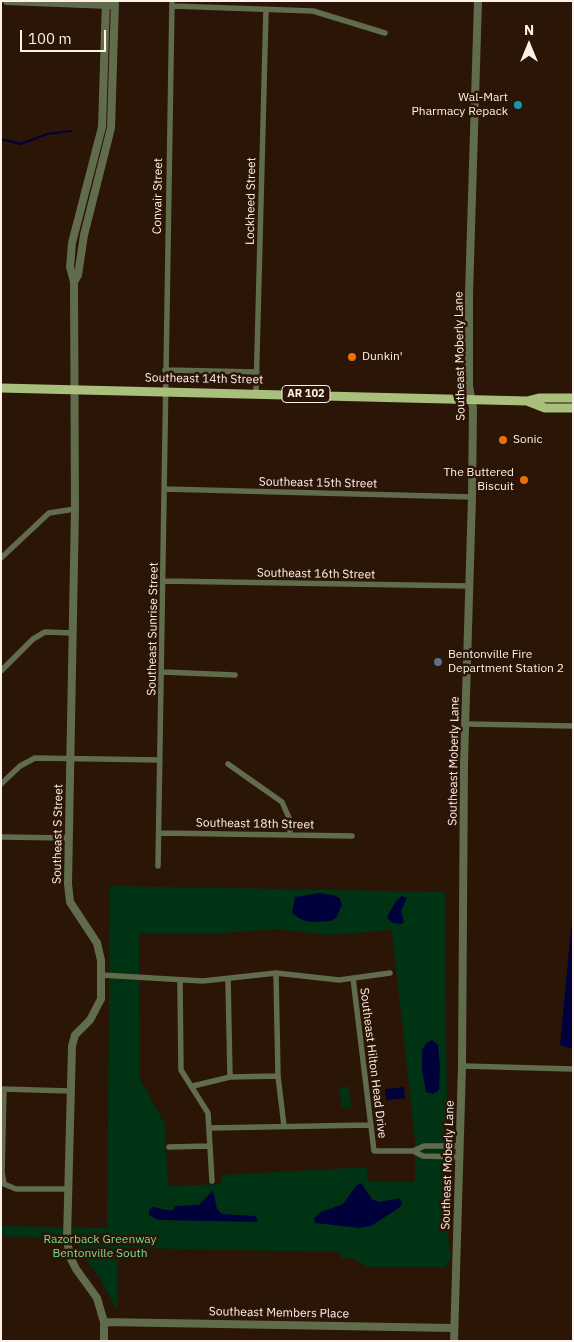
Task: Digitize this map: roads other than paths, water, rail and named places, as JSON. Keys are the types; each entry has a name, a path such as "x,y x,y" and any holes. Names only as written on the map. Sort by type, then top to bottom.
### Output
{"main road":[{"name":"Southeast 14th Street","path":"1,388 527,401 539,398 573,398"},
{"name":"Southeast 14th Street","path":"527,401 545,408 573,408"}],"street":[{"path":"7,1 115,3 111,128 84,235 78,275 74,282"},
{"name":"Southeast Moberly Lane","path":"454,1341 462,1066 466,724 472,497 473,408 471,399 469,307 478,1"},
{"path":"74,282 70,267 72,243 100,142 105,109 106,3"},
{"path":"172,4 313,11 385,33"},
{"name":"Convair Street","path":"165,391 172,4"},
{"name":"Lockheed Street","path":"256,393 266,10"},
{"name":"Southeast S Street","path":"74,282 75,509 68,884 70,902 97,943 101,960 98,1004 90,1020 74,1035 72,1046 67,1240 70,1257 97,1298 104,1322 104,1341"},
{"path":"165,370 257,372"},
{"name":"Southeast Sunrise Street","path":"158,866 163,672 165,391"},
{"name":"Southeast 15th Street","path":"164,489 472,497"},
{"path":"1,558 49,513 75,509"},
{"name":"Southeast 16th Street","path":"163,582 469,586"},
{"path":"1,670 34,639 45,632 72,633"},
{"path":"163,672 235,675"},
{"path":"466,724 573,726"},
{"path":"1,784 20,766 35,758 70,757 160,760"},
{"path":"228,764 282,802 290,820 290,835"},
{"name":"Southeast 18th Street","path":"159,833 352,836"},
{"path":"1,837 68,838"},
{"path":"100,975 180,980 228,979 276,972 338,980 390,972"},
{"path":"276,972 278,1076 284,1126"},
{"name":"Southeast Hilton Head Drive","path":"353,978 374,1151 413,1151"},
{"path":"228,979 230,1077"},
{"path":"180,980 182,1070 207,1108 212,1181"},
{"path":"462,1066 573,1069"},
{"path":"193,1086 230,1077 278,1076"},
{"path":"69,1189 16,1189 4,1184 2,1172 3,1089 71,1091"},
{"path":"209,1128 371,1125"},
{"path":"169,1147 210,1146"},
{"path":"413,1151 424,1146 459,1146"},
{"path":"413,1151 423,1156 459,1156"},
{"name":"Southeast Members Place","path":"104,1322 454,1328"}],"waterway":[{"path":"1,139 21,144 47,134 71,131"}],"place":[{"name":"Wal-Mart Pharmacy Repack","path":"518,105"},
{"name":"Dunkin'","path":"352,357"},
{"name":"Sonic","path":"503,440"},
{"name":"The Buttered Biscuit","path":"524,480"},
{"name":"Bentonville Fire Department Station 2","path":"438,662"}],"park label":[{"name":"Razorback Greenway Bentonville South","path":"100,1247"}]}
